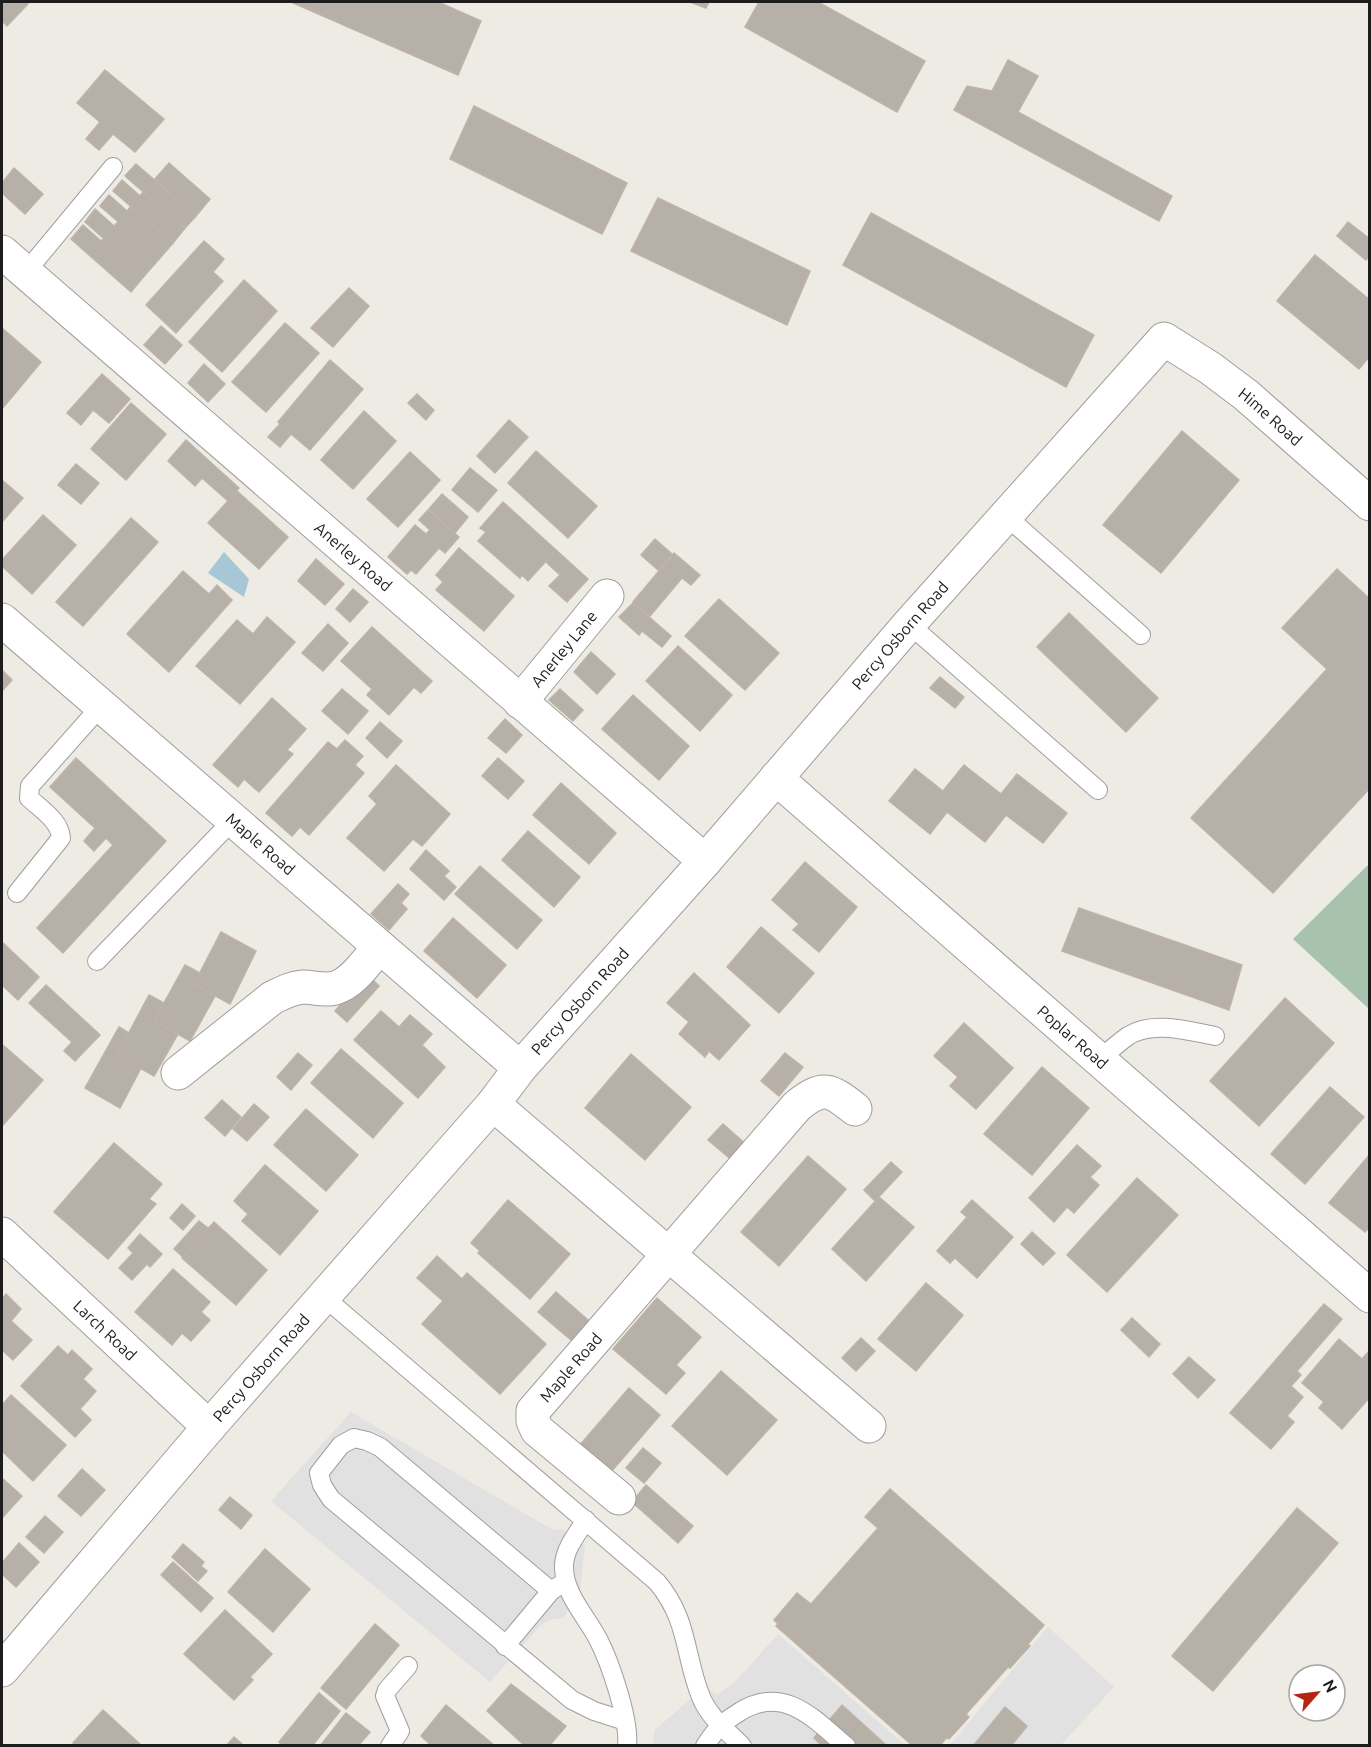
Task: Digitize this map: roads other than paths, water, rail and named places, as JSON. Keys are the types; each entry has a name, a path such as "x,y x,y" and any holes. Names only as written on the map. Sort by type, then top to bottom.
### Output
{"street":[{"name":"Anerley Road","path":"13,262 705,861"},
{"name":"Hime Road","path":"1164,339 1210,368 1246,395 1370,504"},
{"name":"Percy Osborn Road","path":"2,1670 209,1427 493,1104 520,1068 705,861 909,624 1164,339"},
{"name":"Anerley Lane","path":"520,702 607,596"},
{"name":"Maple Road","path":"2,620 520,1068"},
{"name":"Poplar Road","path":"776,778 1370,1296"},
{"path":"178,1073 272,998 289,990 303,987 324,990 337,988 348,981 379,947"},
{"name":"Maple Road","path":"619,1498 537,1430 533,1421 533,1411 796,1106 822,1090 834,1094 855,1109"},
{"path":"493,1104 869,1426"},
{"name":"Larch Road","path":"2,1234 209,1427"}],"lane":[{"path":"13,262 113,167"},
{"path":"1006,516 1141,635"},
{"path":"909,624 1098,790"},
{"path":"17,892 61,838 60,830 55,823 30,798 30,786 101,706"},
{"path":"98,961 233,820"},
{"path":"1099,1060 1129,1035 1147,1028 1180,1030 1215,1036"},
{"path":"324,1297 657,1582 668,1595 681,1622 701,1697 719,1724 742,1746"},
{"path":"626,1721 594,1711 572,1700 331,1499 322,1485 319,1473 341,1445 354,1438 380,1447 574,1599 600,1642 609,1666 626,1721 627,1746"},
{"path":"505,1646 558,1586 568,1548 586,1520"},
{"path":"390,1746 400,1731 385,1696 387,1690 408,1666"},
{"path":"705,1746 719,1724 750,1706 766,1700 782,1702 806,1712 846,1746"}],"water":[{"path":"224,552 249,579 244,597 208,573"}]}
